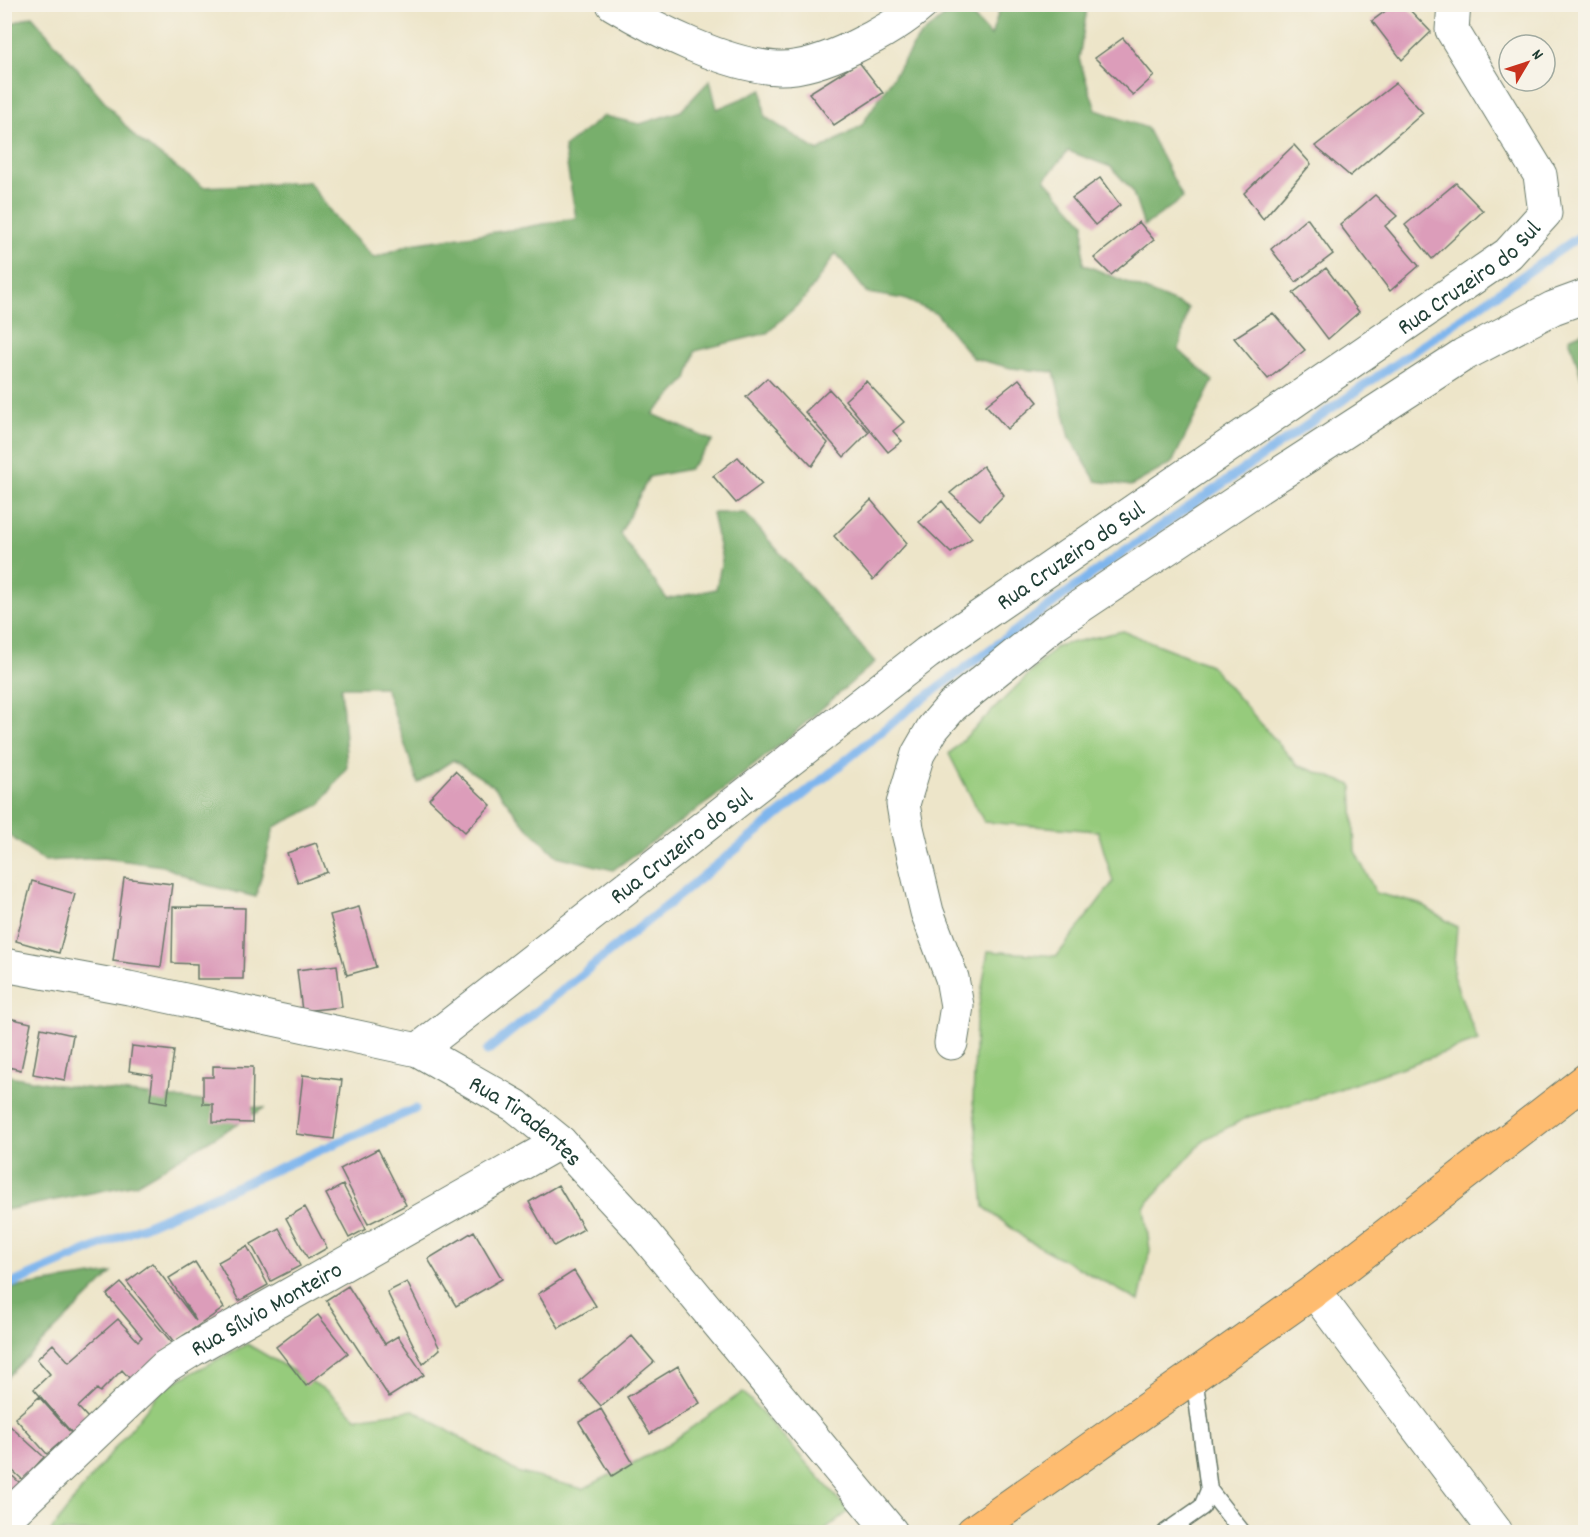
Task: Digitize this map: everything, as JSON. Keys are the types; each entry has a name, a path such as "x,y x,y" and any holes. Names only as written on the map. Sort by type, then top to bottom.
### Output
{"main road":[{"path":"978,1532 1314,1291 1586,1080"}],"street":[{"path":"613,4 629,14 698,46 756,66 780,68 806,64 841,53 910,15 922,4"},
{"name":"Rua Cruzeiro do Sul","path":"418,1050 927,653 1508,254 1545,213 1540,176 1452,30 1454,4"},
{"path":"951,1042 957,1006 952,978 927,912 903,804 918,754 933,728 952,706 1055,623 1152,558 1463,355 1553,308 1586,296"},
{"name":"Rua Tiradentes","path":"4,965 129,988 418,1050 516,1106 560,1142 637,1226 891,1533"},
{"name":"Rua Sílvio Monteiro","path":"4,1520 165,1367 560,1142"},
{"path":"1314,1291 1496,1533"}],"lane":[{"path":"1166,1533 1202,1507 1209,1490 1194,1376"},
{"path":"1209,1490 1242,1533"}],"green space":[{"path":"959,4 991,36 1001,5 1078,4 1087,8 1079,59 1096,110 1147,128 1183,198 1144,226 1132,190 1111,167 1068,151 1045,179 1084,223 1083,264 1188,308 1179,350 1213,381 1172,463 1131,486 1096,481 1070,438 1054,372 1011,368 973,358 937,314 904,299 867,293 836,253 805,298 767,333 695,351 687,379 653,414 713,441 689,469 649,477 620,534 667,599 716,589 722,560 712,513 745,513 875,662 788,738 712,799 613,870 557,856 525,825 494,786 453,760 418,783 385,687 341,687 347,767 320,805 274,827 256,897 203,884 163,866 104,858 44,861 5,832 5,26 32,16 135,137 203,187 309,182 336,219 374,258 411,244 576,218 564,147 604,116 640,124 681,111 710,80 717,109 762,90 765,117 818,151 861,126 919,37"},
{"path":"1585,331 1585,389 1569,338"},
{"path":"1123,631 1210,665 1297,765 1352,785 1355,851 1376,893 1420,904 1457,927 1453,976 1478,1041 1310,1099 1248,1117 1205,1139 1144,1207 1150,1250 1139,1301 1027,1240 984,1207 973,1101 976,1023 988,951 1057,956 1113,882 1098,831 984,822 949,754 1057,646"},
{"path":"4,1075 58,1085 264,1108 136,1184 5,1210"},
{"path":"112,1273 5,1379 5,1289"},
{"path":"247,1344 329,1392 357,1418 414,1410 517,1472 583,1489 662,1448 743,1392 849,1511 823,1532 50,1532 163,1388"}],"building":[{"path":"1395,4 1404,4 1431,32 1402,60 1372,21"},
{"path":"1123,38 1154,76 1133,95 1095,58"},
{"path":"859,62 883,93 834,125 809,93"},
{"path":"1396,83 1423,113 1350,176 1315,146"},
{"path":"1294,145 1311,164 1263,219 1244,193"},
{"path":"1100,178 1120,205 1095,225 1072,198"},
{"path":"1456,183 1483,211 1432,259 1405,225"},
{"path":"1375,195 1397,216 1385,226 1419,266 1390,291 1340,225"},
{"path":"1307,218 1333,254 1296,282 1271,249"},
{"path":"1139,222 1154,240 1111,275 1094,258"},
{"path":"1326,268 1359,312 1328,339 1293,293"},
{"path":"1273,313 1305,350 1268,379 1234,338"},
{"path":"767,378 828,443 812,466 746,397"},
{"path":"1019,379 1038,402 1007,429 986,405"},
{"path":"866,381 904,422 893,431 902,441 888,452 845,400"},
{"path":"829,389 869,432 844,457 805,412"},
{"path":"738,457 762,484 736,503 713,476"},
{"path":"983,466 1004,495 980,520 950,493"},
{"path":"871,500 907,543 873,580 834,536"},
{"path":"942,501 972,538 951,553 919,522"},
{"path":"455,771 491,805 465,832 429,799"},
{"path":"316,843 327,872 298,883 287,853"},
{"path":"124,878 172,884 161,967 113,961"},
{"path":"32,881 75,894 59,953 16,941"},
{"path":"173,907 245,908 243,979 197,979 197,964 172,963"},
{"path":"359,907 376,967 347,975 330,915"},
{"path":"337,965 342,1007 302,1011 297,970"},
{"path":"4,1017 31,1023 21,1070 4,1066"},
{"path":"41,1028 73,1035 65,1080 33,1074"},
{"path":"132,1046 174,1051 167,1103 150,1100 153,1075 129,1071"},
{"path":"213,1066 253,1067 252,1123 213,1122 213,1104 203,1104 203,1077 213,1077"},
{"path":"303,1075 342,1080 334,1139 296,1134"},
{"path":"378,1149 406,1205 368,1224 340,1169"},
{"path":"343,1185 366,1229 349,1238 326,1194"},
{"path":"558,1185 584,1229 554,1246 529,1202"},
{"path":"305,1207 327,1248 308,1259 286,1218"},
{"path":"279,1228 300,1266 271,1281 251,1244"},
{"path":"474,1231 502,1279 456,1306 428,1259"},
{"path":"247,1246 268,1285 239,1301 218,1262"},
{"path":"195,1262 224,1308 174,1342 127,1282 152,1263 196,1321 169,1278"},
{"path":"574,1271 596,1306 559,1328 538,1294"},
{"path":"407,1282 440,1349 423,1364 387,1292"},
{"path":"121,1283 173,1344 131,1380 122,1370 100,1392 97,1389 78,1407 88,1418 72,1433 34,1389 50,1374 37,1359 53,1344 69,1362 118,1319 138,1341 142,1337 107,1295"},
{"path":"348,1286 385,1344 398,1336 424,1375 389,1397 326,1300"},
{"path":"318,1315 348,1353 306,1386 276,1347"},
{"path":"632,1336 654,1362 601,1406 579,1381"},
{"path":"678,1366 700,1403 650,1434 627,1397"},
{"path":"39,1397 71,1433 47,1454 15,1418"},
{"path":"601,1409 633,1463 612,1476 579,1422"},
{"path":"9,1425 44,1457 23,1480 4,1463 4,1429"},
{"path":"4,1468 20,1483 4,1499"}],"waterway":[{"path":"487,1051 908,710 1098,570 1586,232"},
{"path":"4,1287 415,1109"}]}
